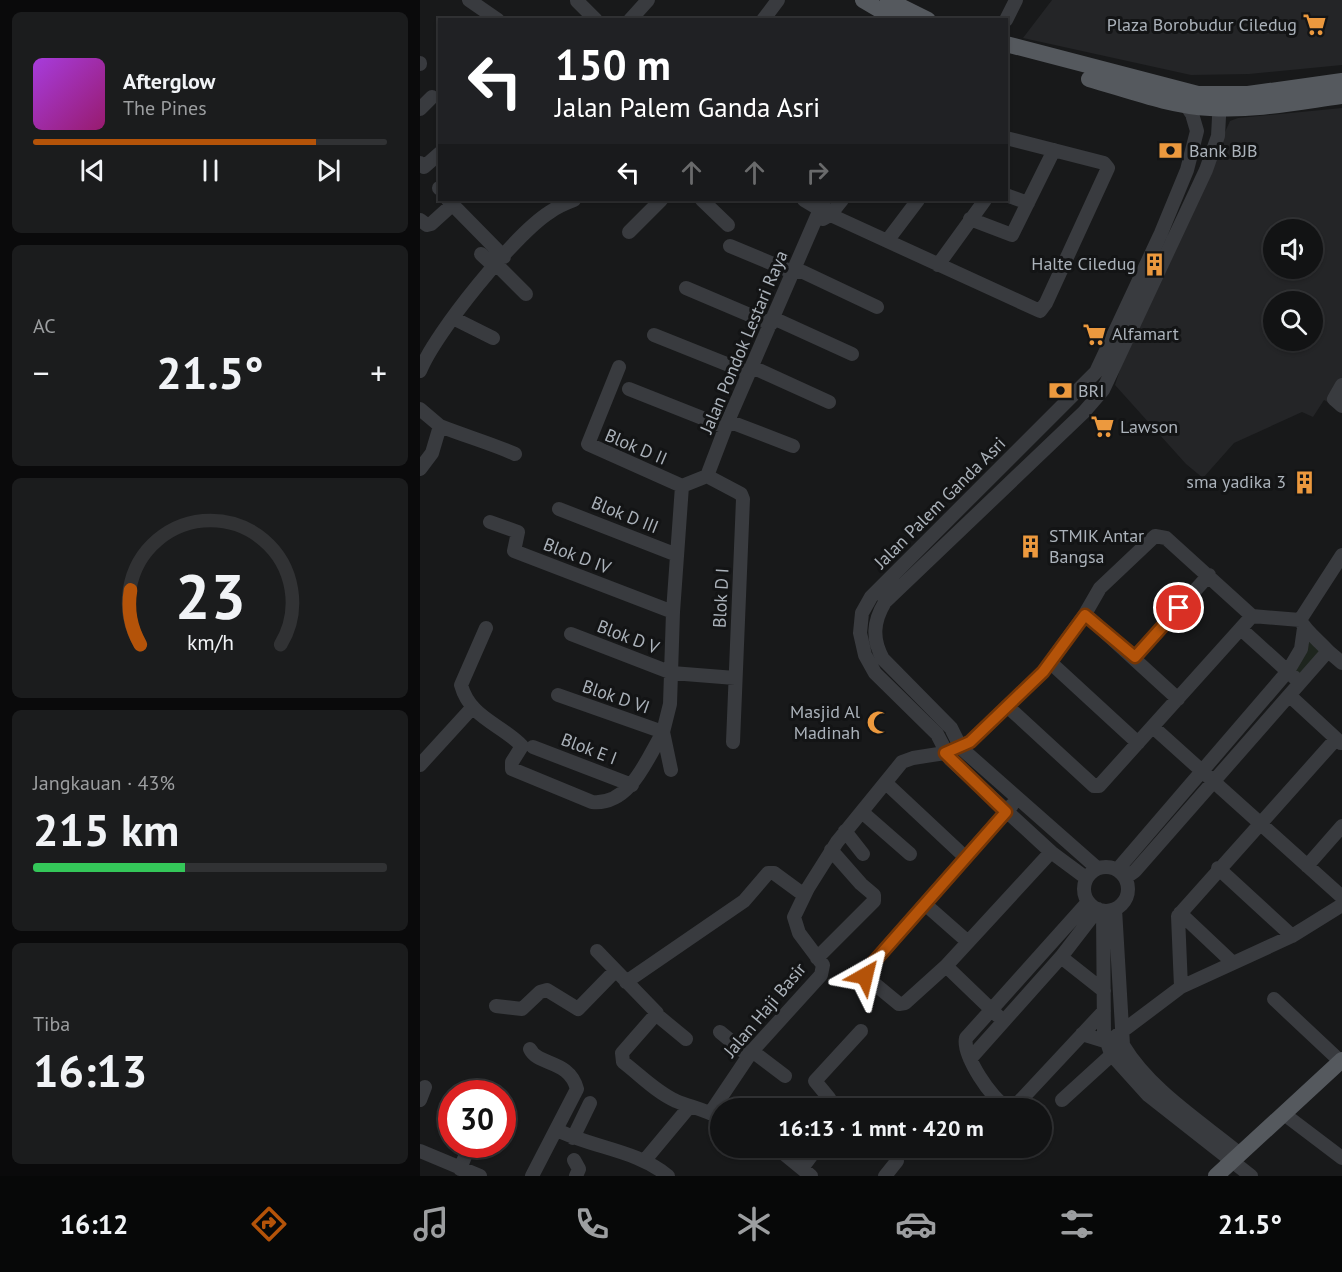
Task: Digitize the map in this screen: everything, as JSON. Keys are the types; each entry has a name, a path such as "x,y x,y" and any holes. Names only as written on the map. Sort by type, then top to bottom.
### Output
{"main road":[{"path":"863,0 894,18"},
{"path":"888,0 924,18"},
{"path":"1008,45 1248,108 1342,96"},
{"path":"1008,57 1186,105 1220,102 1248,94 1342,81"},
{"path":"1216,1176 1341,1061"}],"street":[{"path":"469,0 495,18"},
{"path":"632,18 648,0"},
{"path":"764,18 778,0"},
{"path":"1007,18 1016,0"},
{"path":"577,1 594,18"},
{"path":"420,109 432,97"},
{"name":"Jalan Palem Ganda Asri","path":"1092,873 961,748 951,728 883,660 875,645 874,630 878,614 885,602 1084,412 1103,390 1175,240 1218,136 1220,102"},
{"name":"Jalan Palem Ganda Asri","path":"1092,873 1051,852 945,753 937,734 875,673 861,644 862,614 871,597 1096,372 1161,233 1195,144 1195,121 1186,105"},
{"path":"806,201 887,241 1040,311 1046,303 1107,168 1104,163 1008,139"},
{"path":"970,219 1012,235 1053,150"},
{"path":"422,165 438,154"},
{"path":"1008,196 1028,203"},
{"path":"420,220 427,225 431,224 442,201"},
{"path":"449,201 526,294"},
{"path":"420,370 437,338 499,263 549,212 572,201"},
{"path":"629,232 660,201"},
{"path":"703,201 728,225"},
{"name":"Jalan Pondok Lestari Raya","path":"707,476 727,424 815,223 824,208 840,201"},
{"path":"887,241 917,201"},
{"path":"938,265 984,201"},
{"path":"1161,233 1175,240"},
{"path":"729,246 790,271 794,270 877,307"},
{"path":"481,254 499,263"},
{"path":"686,288 852,354"},
{"path":"453,318 493,338"},
{"path":"654,335 751,370 829,402"},
{"name":"Blok D II","path":"619,367 588,444 681,486"},
{"path":"1342,385 1334,399 1342,406"},
{"path":"629,389 793,446"},
{"path":"420,409 440,426 515,454"},
{"path":"420,469 432,453 440,426"},
{"path":"486,628 460,685 472,708 483,719 522,746 511,766 518,773 598,802 623,792 632,784 663,732 670,704 681,486 707,476"},
{"name":"Blok D I","path":"707,476 741,494 744,499 733,742"},
{"name":"Blok D III","path":"559,509 677,555"},
{"name":"Blok D IV","path":"490,522 518,532 514,551 673,612"},
{"path":"961,748 1051,663 1085,615 1100,588 1114,572 1155,536 1166,538 1252,616 1302,624 1342,663"},
{"path":"1121,874 1201,770 1288,671 1301,649 1302,624 1342,556"},
{"path":"1135,657 1209,575"},
{"path":"1085,615 1135,657 1178,699"},
{"path":"1007,706 1095,786 1100,786 1252,616"},
{"path":"1241,629 1300,683"},
{"name":"Blok D V","path":"571,634 672,673 735,678"},
{"path":"1121,874 1135,871 1328,651"},
{"path":"1051,663 1138,744"},
{"name":"Blok D VI","path":"558,695 663,732"},
{"path":"1181,987 1177,921 1180,913 1259,823 1339,742 1290,696"},
{"path":"420,765 472,708"},
{"path":"1153,727 1342,897"},
{"path":"937,734 951,728"},
{"path":"663,732 671,770"},
{"name":"Blok E I","path":"533,747 632,784"},
{"name":"Jalan Haji Basir","path":"725,1098 750,1053 821,975 823,965 799,933 794,918 804,895 831,850 907,760 961,748"},
{"path":"887,784 964,857"},
{"path":"1017,800 964,857 926,905 865,972 865,976 899,1004 905,1003 946,966 1051,852"},
{"path":"862,812 910,854"},
{"path":"1307,866 1342,826"},
{"path":"845,831 863,854"},
{"path":"818,958 874,901 874,895 831,850"},
{"path":"1104,1011 1018,1103 1007,1107 995,1100 970,1059 966,1038 992,1009 1101,908 1126,898 1128,888 1121,874 1107,867 1092,873 1084,890 1101,908 1122,1038 1132,1060 1236,1158 1251,1176"},
{"path":"1218,868 1292,936"},
{"path":"626,982 744,901 768,873 774,873 804,895"},
{"path":"926,905 968,942"},
{"path":"1062,1100 1109,1048 1181,987 1292,936 1342,905"},
{"path":"970,1059 1061,957 1101,908"},
{"path":"1101,908 1104,1011 1109,1048"},
{"path":"1180,913 1233,963"},
{"path":"597,951 657,1015 686,1039"},
{"path":"1061,957 1104,991"},
{"path":"946,966 992,1009 1003,1023"},
{"path":"496,1006 522,1009 540,992 547,990 579,1009 615,971"},
{"path":"1274,999 1341,1061"},
{"path":"657,1015 622,1053 621,1059 660,1092 710,1113"},
{"path":"829,1098 815,1081 861,1031"},
{"path":"720,1032 785,1076"},
{"path":"1082,1034 1109,1048 1148,1095 1236,1158"},
{"path":"530,1049 538,1059 562,1067 576,1085 576,1096 532,1176"},
{"path":"573,1138 590,1103"},
{"path":"645,1160 690,1106"},
{"path":"1284,1113 1342,1158"},
{"path":"557,1130 573,1138 645,1160 668,1176"},
{"path":"420,1151 480,1176"},
{"path":"460,1169 464,1158"},
{"path":"794,1158 807,1172 813,1158"},
{"path":"574,1160 579,1169 576,1176"},
{"path":"885,1176 897,1161"}],"shaded area":[{"path":"1052,0 1342,0 1342,65 1249,74 1191,75 1023,38"},
{"path":"1342,108 1342,380 1330,403 1324,400 1313,417 1302,412 1234,443 1203,478 1186,464 1115,385 1126,351 1230,121 1238,118"}],"green space":[{"path":"1305,632 1316,641 1321,657 1301,681 1289,671"}],"place":[{"name":"Plaza Borobudur Ciledug","path":"1315,25"},
{"name":"Bank BJB","path":"1171,151"},
{"name":"Halte Ciledug","path":"1154,264"},
{"name":"Alfamart","path":"1094,334"},
{"name":"BRI","path":"1060,391"},
{"name":"Lawson","path":"1102,427"},
{"name":"sma yadika 3","path":"1304,482"},
{"name":"STMIK Antar Bangsa","path":"1031,546"},
{"name":"Masjid Al Madinah","path":"878,722"}],"route":[{"path":"865,976 865,972 1006,812 945,753 961,748 970,742 1043,672 1085,615 1135,657 1179,608"}]}
